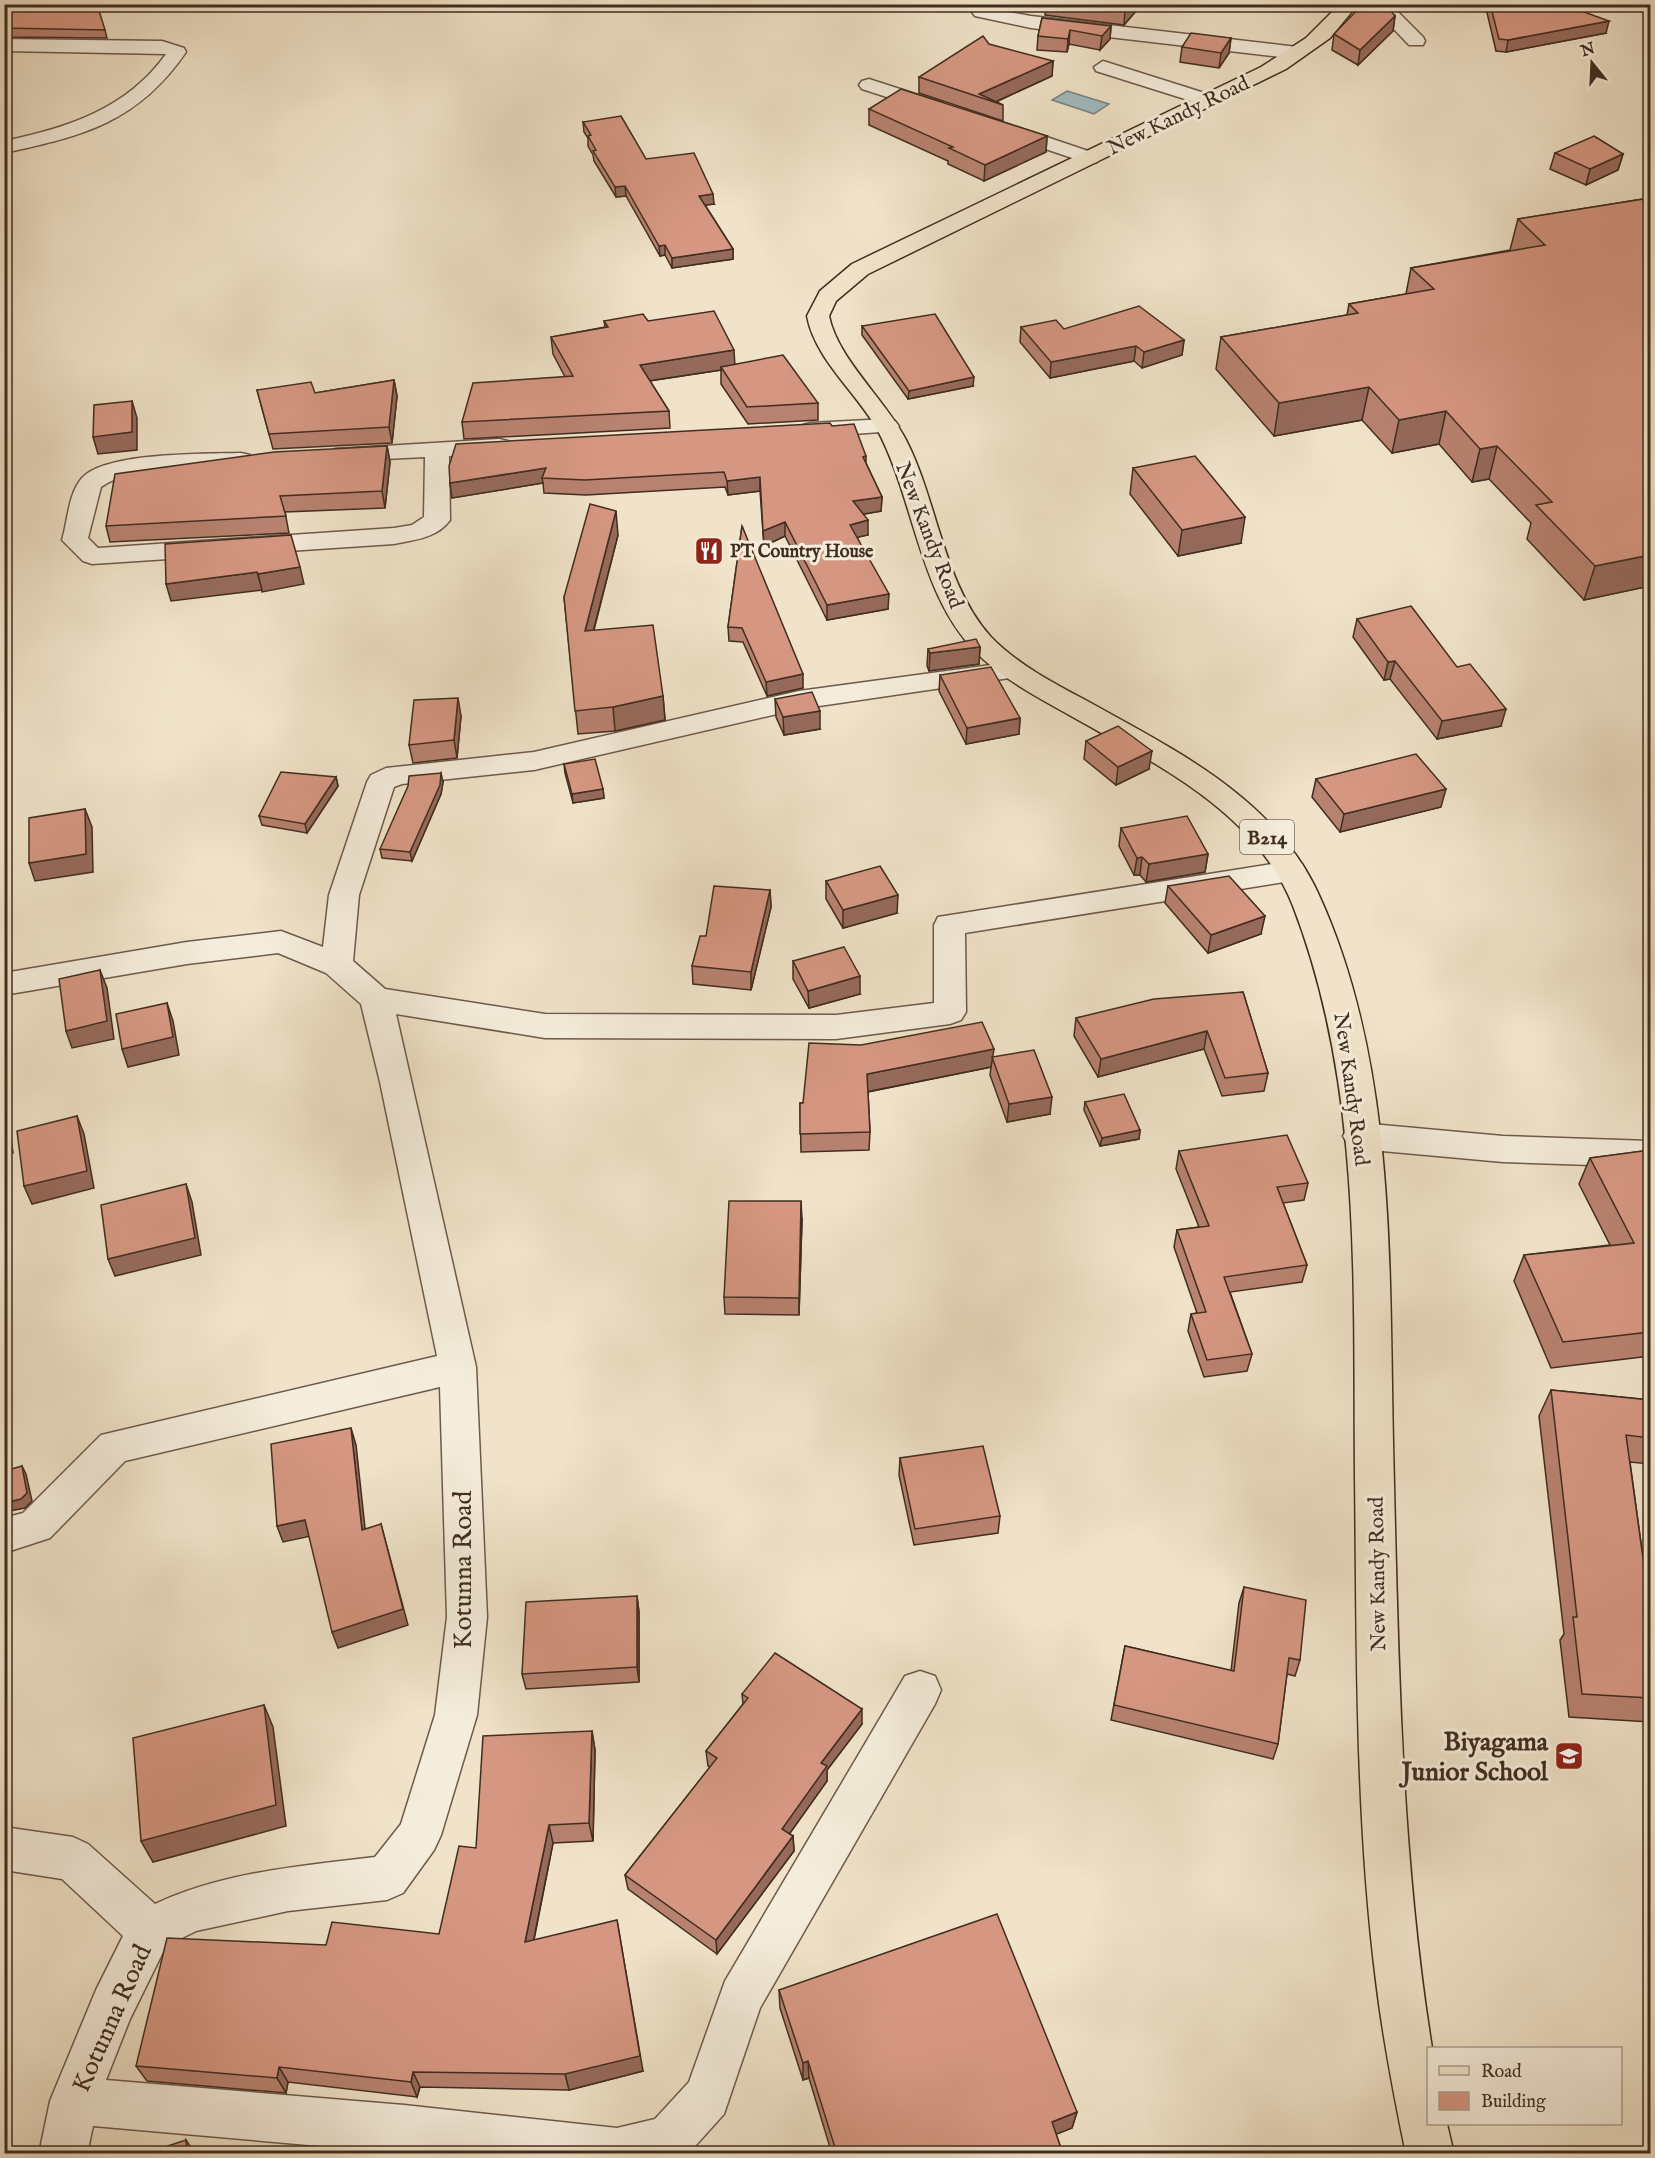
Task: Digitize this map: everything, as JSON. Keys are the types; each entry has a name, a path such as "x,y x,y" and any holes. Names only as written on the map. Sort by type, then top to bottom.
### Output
{"main road":[{"name":"New Kandy Road","path":"1349,4 1343,14 1297,53 1268,71 860,269 824,303 818,313 819,322 831,347 887,426 915,487 948,595 976,636 1013,670 1176,764 1208,785 1266,835 1292,871 1306,898 1335,979 1351,1050 1369,1234 1382,1822 1406,2036 1430,2154"}],"street":[{"path":"1379,4 1416,41"},
{"path":"981,12 1031,22 1297,53"},
{"path":"4,45 162,46 177,52 162,74 130,105 78,128 41,140 4,147"},
{"path":"1103,67 1207,100"},
{"path":"869,85 958,114"},
{"path":"991,125 1090,158"},
{"path":"792,431 887,426"},
{"path":"321,456 520,445"},
{"path":"263,459 136,466 104,474 91,483 75,540 92,556 394,536 420,531 437,520 437,449"},
{"path":"337,965 344,895 381,782 396,775 534,762 799,700 1013,670"},
{"path":"4,984 187,953 281,942 337,965 376,999 545,1026 836,1027 950,1012 949,925 1292,871"},
{"name":"Kotunna Road","path":"63,2154 74,2101 112,2006 150,1930 192,1910 288,1889 387,1878 419,1835 456,1715 467,1617 458,1367 400,1094 376,999"},
{"path":"1360,1136 1503,1149 1650,1154"},
{"path":"4,1536 36,1527 114,1447 458,1367"},
{"path":"74,2101 404,2129 617,2152 669,2139 707,2097 741,1997 920,1690"},
{"path":"4,1848 73,1858 150,1930"}],"water":[{"path":"1067,91 1109,104 1094,114 1052,100"}],"building":[{"path":"4,4 97,4 105,30 4,28"},
{"path":"1084,4 1130,4 1125,9"},
{"path":"1363,4 1385,4 1395,16 1360,50 1334,34"},
{"path":"1490,4 1562,4 1609,21 1508,40 1499,39"},
{"path":"1042,18 1111,26 1102,36 1070,30 1068,39 1038,36"},
{"path":"1191,33 1231,38 1221,53 1182,47"},
{"path":"983,36 989,44 1053,61 979,94 1003,105 919,77"},
{"path":"901,89 1047,136 985,165 949,148 953,147 869,109"},
{"path":"621,116 646,159 694,153 713,194 699,196 733,249 672,258 665,245 659,246 625,186 615,187 593,151 596,150 588,136 591,135 583,122"},
{"path":"1594,136 1623,154 1590,169 1555,153"},
{"path":"1650,198 1650,555 1595,566 1536,505 1552,502 1497,446 1480,449 1446,411 1399,420 1369,387 1279,403 1221,337 1358,313 1349,304 1434,289 1411,268 1545,245 1518,219"},
{"path":"1139,306 1184,340 1144,352 1136,346 1051,362 1021,327 1056,320 1064,329"},
{"path":"714,311 734,350 640,365 669,411 462,422 473,383 573,376 551,337 608,327 604,321 643,314 648,321"},
{"path":"935,314 974,377 909,391 862,326"},
{"path":"783,355 818,403 747,407 721,367"},
{"path":"394,380 389,427 269,434 257,390 311,382 315,393"},
{"path":"132,401 132,432 93,437 94,405"},
{"path":"830,423 832,426 854,424 866,456 863,457 882,497 853,501 868,520 850,525 889,594 827,605 785,522 763,531 760,477 727,481 724,472 585,480 542,478 546,468 450,483 449,466 456,444"},
{"path":"387,446 382,491 280,496 286,516 106,526 115,474 274,452"},
{"path":"1195,456 1245,517 1182,530 1133,468"},
{"path":"590,504 616,511 585,631 653,625 663,696 613,707 575,711 564,597"},
{"path":"742,526 803,674 766,682 742,628 728,627"},
{"path":"291,535 300,567 166,584 165,544"},
{"path":"1411,606 1457,667 1470,664 1506,709 1442,721 1395,661 1388,662 1357,619"},
{"path":"976,639 980,647 930,653 928,649"},
{"path":"991,667 1020,718 967,728 940,675"},
{"path":"812,692 820,711 783,717 775,699"},
{"path":"458,698 454,740 409,745 414,700"},
{"path":"1118,726 1152,751 1118,767 1086,741"},
{"path":"1416,754 1446,789 1344,814 1316,779"},
{"path":"595,759 603,789 572,794 564,764"},
{"path":"281,772 336,777 305,824 259,816"},
{"path":"441,773 440,785 410,852 380,849 408,786 409,776"},
{"path":"85,809 86,854 29,863 29,818"},
{"path":"1187,816 1208,854 1149,864 1142,857 1137,858 1121,828"},
{"path":"880,866 898,895 843,910 826,881"},
{"path":"1229,876 1265,916 1211,935 1168,886"},
{"path":"714,886 770,890 751,972 692,966 700,936 706,936"},
{"path":"844,947 860,976 808,991 793,961"},
{"path":"100,970 107,1021 66,1031 59,979"},
{"path":"1243,992 1268,1073 1225,1078 1207,1031 1101,1059 1076,1018 1154,999"},
{"path":"167,1003 173,1037 122,1049 116,1014"},
{"path":"982,1022 994,1049 867,1074 870,1132 800,1134 800,1103 803,1103 809,1043 861,1045"},
{"path":"1034,1050 1052,1097 1009,1104 992,1057"},
{"path":"1124,1094 1140,1130 1102,1138 1085,1102"},
{"path":"77,1116 87,1171 24,1186 17,1131"},
{"path":"1287,1135 1308,1183 1277,1187 1307,1265 1224,1277 1252,1354 1207,1360 1191,1314 1206,1312 1177,1230 1209,1226 1179,1151"},
{"path":"1650,1150 1650,1332 1563,1342 1524,1255 1634,1243 1590,1158"},
{"path":"186,1184 195,1238 108,1259 101,1205"},
{"path":"729,1201 801,1201 799,1298 724,1297"},
{"path":"1551,1390 1650,1400 1650,1438 1626,1435 1650,1609 1650,1698 1582,1694 1573,1617 1577,1617"},
{"path":"351,1428 362,1530 381,1524 403,1609 332,1632 305,1520 277,1526 271,1444"},
{"path":"983,1446 1000,1516 915,1529 900,1458"},
{"path":"22,1466 27,1493 21,1499 4,1503 4,1471"},
{"path":"1244,1587 1306,1600 1300,1660 1289,1658 1278,1744 1114,1705 1125,1646 1234,1671"},
{"path":"637,1596 637,1667 522,1674 526,1602"},
{"path":"775,1653 862,1709 821,1763 827,1766 782,1829 793,1836 716,1940 625,1875 717,1758 706,1751 748,1698 742,1694"},
{"path":"264,1705 276,1805 141,1841 133,1738"},
{"path":"592,1731 589,1823 549,1825 525,1942 617,1920 640,2056 565,2074 413,2072 411,2082 279,2067 277,2078 136,2066 167,1938 326,1945 332,1922 439,1934 459,1846 476,1848 483,1736"},
{"path":"997,1914 1077,2112 1052,2122 1063,2154 837,2154 808,2061 803,2063 779,1990"},
{"path":"186,2140 187,2154 143,2154"}],"place":[{"name":"PT Country House","path":"709,551"},
{"name":"Biyagama Junior School","path":"1569,1756"}]}
